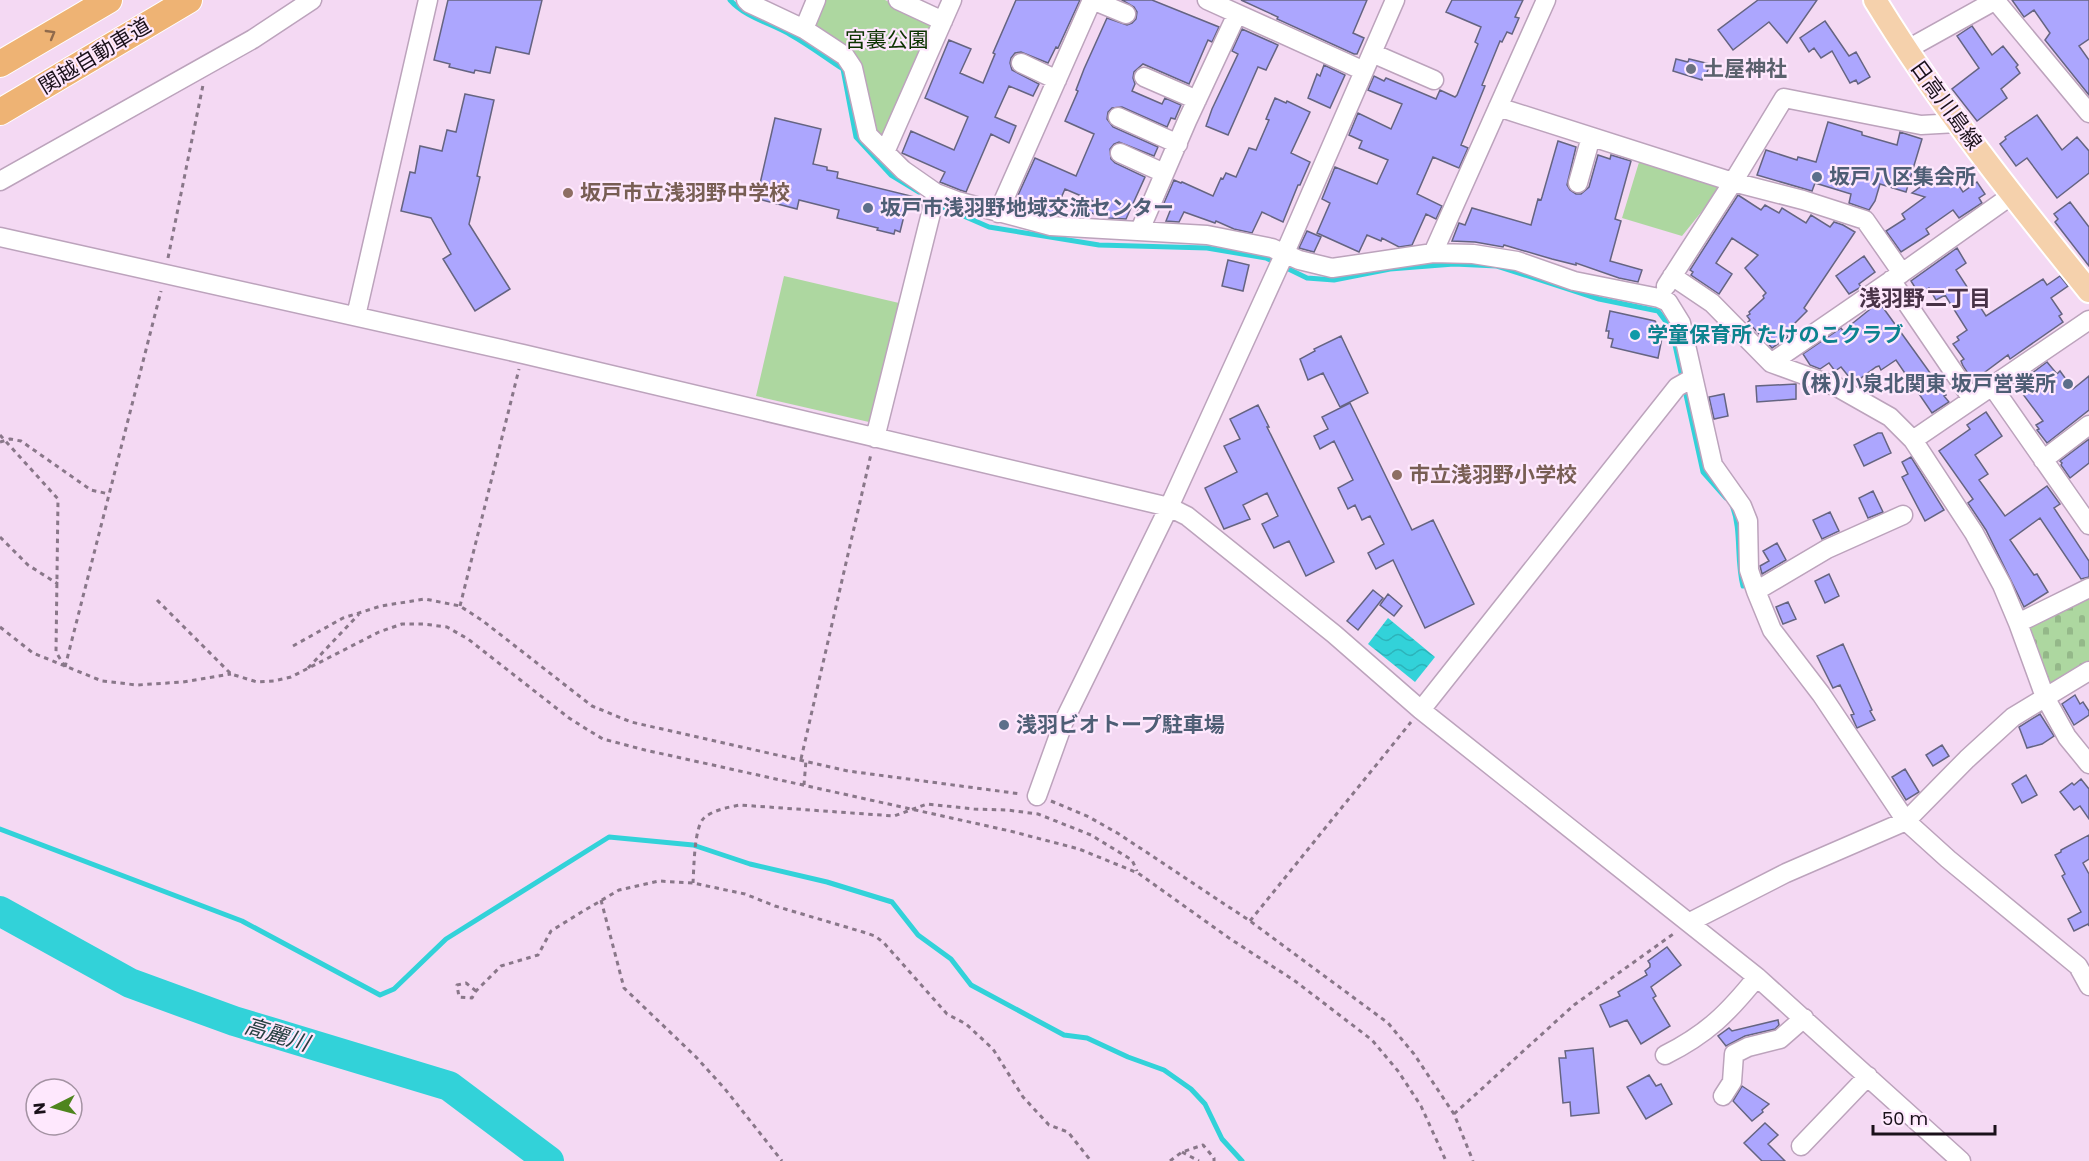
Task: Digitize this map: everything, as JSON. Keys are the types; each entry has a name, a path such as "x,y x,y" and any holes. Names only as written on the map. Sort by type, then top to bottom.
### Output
{"highway":[{"name":"関越自動車道","path":"0,64 109,0"},
{"name":"関越自動車道","path":"0,112 189,0"}],"main road":[{"name":"日高川島線","path":"1875,0 1906,50 1957,123 2089,291"}],"street":[{"path":"0,181 254,39 312,0"},
{"path":"356,316 428,0"},
{"path":"746,0 804,29 845,56 853,68 868,135 903,170 936,193 957,201 1051,226 1207,235 1272,248 1284,255 1332,268 1432,253 1473,254 1517,261 1574,281 1659,298 1668,302 1681,323 1713,465 1742,506 1748,521 1749,570 1772,630 1821,694 1906,821 1948,859 2078,966 2089,986"},
{"path":"804,29 816,0"},
{"path":"898,0 943,21"},
{"path":"885,152 952,0"},
{"path":"998,213 1092,0 1126,14"},
{"path":"1207,0 1364,71"},
{"path":"1037,796 1064,721 1169,507 1284,255 1395,0"},
{"path":"1432,253 1546,0"},
{"path":"1906,50 1995,0 2089,112"},
{"path":"1140,230 1237,14"},
{"path":"1372,53 1434,80"},
{"path":"1021,63 1057,80"},
{"path":"1144,76 1197,100"},
{"path":"1659,298 1784,98 1921,125 1957,123"},
{"path":"1498,107 1733,182 1803,200 1865,220 1896,276 1972,399"},
{"path":"1118,117 1178,144"},
{"path":"1578,183 1591,137"},
{"path":"1120,153 1164,173"},
{"path":"875,438 936,193"},
{"path":"1771,363 2012,195"},
{"path":"0,237 523,354 1169,507 1186,516 1334,634 1421,710 1757,977 1961,1161"},
{"path":"1672,276 1712,303 1771,363 1837,387 1890,417 1913,440 1974,533 2002,585 2045,697 2067,737 2089,764"},
{"path":"1913,440 2089,320"},
{"path":"1421,710 1677,387 1693,378"},
{"path":"1992,386 2089,525"},
{"path":"2043,460 2089,425"},
{"path":"1756,591 1827,549 1902,515"},
{"path":"2018,623 2089,588"},
{"path":"1689,922 1786,873 1906,821 1967,759 2013,717 2089,671"},
{"path":"1665,1055 1712,1027 1757,977"},
{"path":"1723,1096 1732,1082 1734,1054 1748,1047 1780,1039 1804,1018"},
{"path":"1801,1146 1868,1076"}],"path":[{"path":"65,667 165,273 207,66"},
{"path":"460,606 523,354"},
{"path":"0,435 58,499 56,652 65,667"},
{"path":"801,759 875,438"},
{"path":"0,442 10,439 21,441 91,490 109,494"},
{"path":"0,537 28,565 58,584"},
{"path":"293,646 343,618 381,606 425,599 460,606 483,621 592,706 631,722 848,771 1037,796 1089,817 1119,834 1250,921 1388,1023 1414,1054 1454,1114 1473,1161"},
{"path":"156,600 231,674"},
{"path":"305,671 360,612"},
{"path":"0,627 33,653 65,667 102,681 137,685 183,682 231,674 257,682 274,681 305,671 379,632 402,624 447,627 468,639 568,718 603,739 1079,849 1138,873 1229,938 1295,981 1372,1040 1398,1071 1421,1106 1446,1161"},
{"path":"1250,921 1421,710"},
{"path":"804,786 806,760"},
{"path":"693,883 699,827 703,818 711,813 740,805 894,816 927,804 1038,814 1091,835 1132,860 1138,873"},
{"path":"476,991 466,983 457,985 459,997 472,999 476,991 501,966 538,955 551,931 619,890 659,881 693,883 745,894 774,906 874,936 884,943 947,1014 966,1024 993,1049 1023,1097 1049,1125 1068,1132 1091,1161"},
{"path":"601,900 624,988 711,1073 782,1161"},
{"path":"1454,1114 1574,1005 1689,922"},
{"path":"1170,1161 1182,1152 1203,1146 1214,1161"},
{"path":"1182,1152 1198,1161"}],"green space":[{"name":"宮裏公園","path":"824,0 885,0 931,21 932,27 886,134 878,135 871,126 862,75 816,31 814,23"},
{"path":"1640,159 1716,182 1719,190 1682,236 1622,218"},
{"path":"784,276 899,303 869,422 756,396"},
{"path":"2089,598 2089,664 2051,689 2027,631 2029,626"}],"water":[{"path":"1388,618 1435,657 1415,682 1368,644"}],"building":[{"path":"448,0 542,0 529,54 496,47 490,73 475,70 474,73 449,67 450,64 434,60"},
{"path":"1016,0 1080,0 1058,48 1056,47 1048,63 1021,52 1015,53 1011,58 1012,70 1039,84 1033,96 1009,86 995,117 1016,126 1009,143 991,134 966,192 940,182 945,172 902,153 911,131 954,150 968,117 925,98 949,40 971,49 960,73 983,83"},
{"path":"1122,0 1152,0 1219,27 1212,42 1208,40 1189,84 1143,64 1134,72 1135,84 1132,91 1162,104 1165,98 1181,105 1175,119 1171,118 1167,127 1122,107 1112,108 1108,112 1107,119 1113,127 1158,147 1154,156 1119,142 1110,149 1111,159 1115,163 1145,177 1126,219 1109,218 1101,214 1100,217 1088,211 1093,201 1065,189 1054,214 1014,204 1035,158 1076,176 1094,134 1065,121 1078,91 1076,90 1084,69 1107,18 1127,25 1136,19 1137,12 1134,7"},
{"path":"1241,0 1367,0 1353,33 1364,38 1357,54 1354,54"},
{"path":"1452,0 1523,0 1515,17 1519,18 1512,34 1507,32 1502,42 1500,41 1482,85 1485,86 1461,145 1468,148 1459,168 1433,157 1417,194 1442,206 1436,219 1426,214 1412,245 1399,247 1382,238 1381,241 1367,235 1359,252 1317,233 1330,203 1322,199 1335,167 1377,184 1388,160 1359,148 1362,141 1349,135 1358,113 1391,129 1402,104 1368,90 1374,76 1384,81 1386,78 1436,99 1440,90 1455,97 1457,95 1478,44 1475,42 1481,27 1446,12"},
{"path":"1758,0 1817,0 1787,43 1769,22 1733,50 1718,30"},
{"path":"2012,0 2089,0 2089,39 2079,46 2089,60 2089,95 2045,40 2050,33 2034,10 2024,17"},
{"path":"1825,21 1849,56 1856,52 1870,77 1858,84 1856,80 1850,83 1832,51 1821,58 1814,48 1809,52 1800,38"},
{"path":"1972,26 1992,55 2003,46 2018,65 2016,67 2020,73 2001,89 2007,98 1977,121 1952,89 1979,68 1957,36"},
{"path":"1242,29 1278,45 1266,70 1258,67 1228,135 1206,126 1238,54 1232,51"},
{"name":"土屋神社","path":"1676,59 1688,62 1689,59 1710,64 1702,80 1673,71"},
{"path":"1324,65 1345,75 1330,108 1308,98 1317,74 1320,76"},
{"path":"465,94 494,100 469,224 510,289 475,311 443,259 451,254 431,218 401,211 410,172 415,173 420,146 442,151 447,130 456,132"},
{"path":"1275,98 1310,112 1291,153 1310,162 1283,222 1262,212 1252,233 1184,212 1179,222 1166,221 1172,206 1164,203 1174,180 1213,196 1221,178 1223,179 1226,173 1236,177 1249,148 1256,150 1269,120 1266,119"},
{"path":"2037,115 2062,150 2077,137 2089,151 2089,173 2057,198 2027,158 2016,166 2000,144 2006,139 2005,137"},
{"path":"775,118 821,129 813,164 838,172 837,178 923,199 920,211 906,208 900,232 895,230 894,234 837,218 839,210 799,200 797,209 762,200 764,192 759,188"},
{"path":"1828,122 1897,145 1900,132 1922,139 1906,192 1880,184 1875,201 1869,210 1849,203 1851,194 1815,183 1812,191 1757,175 1766,150 1797,160 1798,157 1816,162"},
{"path":"1558,141 1576,147 1567,185 1576,194 1581,194 1589,187 1598,155 1610,159 1611,155 1631,161 1615,219 1621,221 1610,261 1642,270 1638,282 1576,263 1576,265 1504,245 1503,247 1452,241 1459,223 1465,225 1472,208 1531,225 1538,199 1541,200 1542,197"},
{"path":"1944,170 1963,192 1977,182 1985,194 1979,198 1982,203 1959,218 1953,210 1926,229 1929,234 1901,252 1886,231 1905,219 1902,214 1925,197 1912,193"},
{"path":"1738,195 1761,210 1765,205 1779,213 1782,208 1806,223 1811,215 1830,227 1834,222 1855,232 1804,308 1807,311 1785,333 1788,337 1772,348 1748,322 1750,320 1747,316 1766,293 1745,268 1758,255 1732,238 1716,263 1732,274 1719,294 1691,275 1693,272 1690,270"},
{"path":"2070,202 2089,227 2089,266 2055,222 2058,219 2054,214"},
{"path":"1307,231 1321,237 1314,252 1299,248"},
{"path":"1957,248 1966,263 1956,270 1986,316 2043,279 2047,285 2060,276 2068,286 2051,298 2062,314 2059,316 2063,322 2010,359 2008,355 1973,381 1963,366 1961,361 1964,359 1953,344 1959,340 1957,337 1967,330 1945,295 1936,300 1929,288 1919,294 1911,281"},
{"path":"1864,256 1875,272 1859,284 1861,287 1849,294 1836,276"},
{"path":"1228,260 1249,265 1243,291 1222,286"},
{"path":"1879,302 1946,395 1944,396 1949,402 1932,413 1896,360 1881,370 1879,366 1876,367 1854,383 1841,367 1835,371 1829,363 1820,369 1810,365 1803,354 1841,328 1843,331"},
{"name":"学童保育所 たけのこクラブ","path":"1610,311 1655,321 1663,333 1658,358 1611,347 1613,339 1608,338 1609,331 1606,331"},
{"path":"1341,336 1368,393 1340,407 1323,373 1308,380 1300,359 1315,351 1314,349"},
{"path":"2047,362 2057,374 2060,371 2073,389 2089,376 2089,410 2047,443 2036,425 2043,421 2016,385"},
{"path":"1796,384 1796,399 1757,402 1756,386"},
{"path":"1724,394 1728,416 1714,419 1709,397"},
{"path":"1350,403 1412,530 1433,520 1474,604 1425,628 1393,560 1376,569 1368,553 1384,544 1370,516 1362,520 1355,505 1348,509 1338,488 1353,480 1334,441 1320,449 1314,436 1328,429 1322,417"},
{"path":"1258,405 1334,562 1306,576 1289,541 1274,548 1262,524 1278,516 1267,493 1243,505 1250,519 1224,529 1205,488 1237,472 1224,446 1240,439 1230,419"},
{"path":"1986,412 2002,436 1975,455 1988,474 1979,480 2005,516 2047,486 2060,504 2054,508 2089,561 2089,577 2081,579 2040,518 2010,540 2048,592 2024,607 1986,530 1968,503 1973,499 1939,451 1970,429 1967,425"},
{"path":"1882,433 1891,453 1864,466 1854,445"},
{"path":"2089,439 2089,463 2070,478 2060,461"},
{"path":"1911,457 1944,510 1925,521 1902,477 1908,474 1902,462"},
{"path":"1873,491 1883,512 1868,518 1859,498"},
{"path":"1830,512 1839,531 1822,539 1813,520"},
{"path":"1777,543 1786,560 1762,574 1760,566 1769,561 1763,551"},
{"path":"1829,574 1839,596 1825,603 1815,581"},
{"path":"1373,590 1383,598 1358,630 1347,621"},
{"path":"1388,594 1402,606 1394,616 1380,605"},
{"path":"1788,602 1796,619 1783,624 1776,607"},
{"path":"1843,644 1875,720 1857,728 1851,715 1854,714 1840,685 1833,688 1817,656"},
{"path":"2075,695 2080,704 2083,702 2089,715 2074,725 2062,704"},
{"path":"2040,714 2054,736 2042,744 2027,748 2019,727"},
{"path":"1942,745 1949,756 1933,766 1926,755"},
{"path":"1905,769 1919,792 1906,800 1892,777"},
{"path":"2026,775 2037,795 2022,803 2012,784"},
{"path":"2081,779 2089,789 2089,819 2080,806 2074,810 2060,792"},
{"path":"2089,835 2089,859 2083,863 2089,874 2089,926 2088,924 2074,931 2068,919 2081,912 2062,876 2065,874 2055,855"},
{"path":"1667,947 1681,965 1651,987 1656,996 1653,998 1670,1026 1641,1044 1627,1020 1610,1027 1600,1005 1620,996 1618,992 1647,975 1645,971 1650,967 1648,961"},
{"path":"1778,1020 1779,1025 1775,1029 1745,1036 1726,1046 1718,1036 1729,1028 1732,1031"},
{"path":"1593,1048 1599,1113 1571,1116 1570,1102 1563,1103 1559,1058 1566,1058 1565,1051"},
{"path":"1649,1075 1656,1086 1661,1084 1672,1104 1646,1119 1627,1087"},
{"path":"1742,1086 1769,1104 1752,1121 1733,1101"},
{"path":"1765,1123 1778,1135 1768,1144 1785,1161 1762,1161 1744,1143"}],"waterway":[{"path":"730,0 743,11 798,39 843,69 856,137 891,175 919,192"},
{"path":"936,204 989,227 1099,245 1207,248 1266,258 1307,278 1334,280 1390,269 1454,264 1497,266 1599,299 1658,311 1670,327 1703,472 1726,498"},
{"path":"1732,505 1737,525 1743,586"},
{"path":"0,829 242,921 380,995 394,989 446,939 609,837 693,845 750,864 827,882 892,902 918,935 951,959 971,985 1064,1035 1087,1038 1128,1057 1164,1070 1191,1089 1205,1104 1222,1139 1242,1161"},
{"name":"高麗川","path":"0,911 130,983 234,1021 449,1086 549,1161"}],"place":[{"name":"土屋神社","path":"1691,69"},
{"name":"坂戸八区集会所","path":"1817,177"},
{"name":"坂戸市立浅羽野中学校","path":"568,193"},
{"name":"坂戸市浅羽野地域交流センター","path":"868,208"},
{"name":"学童保育所 たけのこクラブ","path":"1635,335"},
{"name":"(株)小泉北関東 坂戸営業所","path":"2068,384"},
{"name":"市立浅羽野小学校","path":"1397,475"},
{"name":"浅羽ビオトープ駐車場","path":"1004,725"}],"district":[{"name":"浅羽野二丁目","path":"1925,298"}]}
